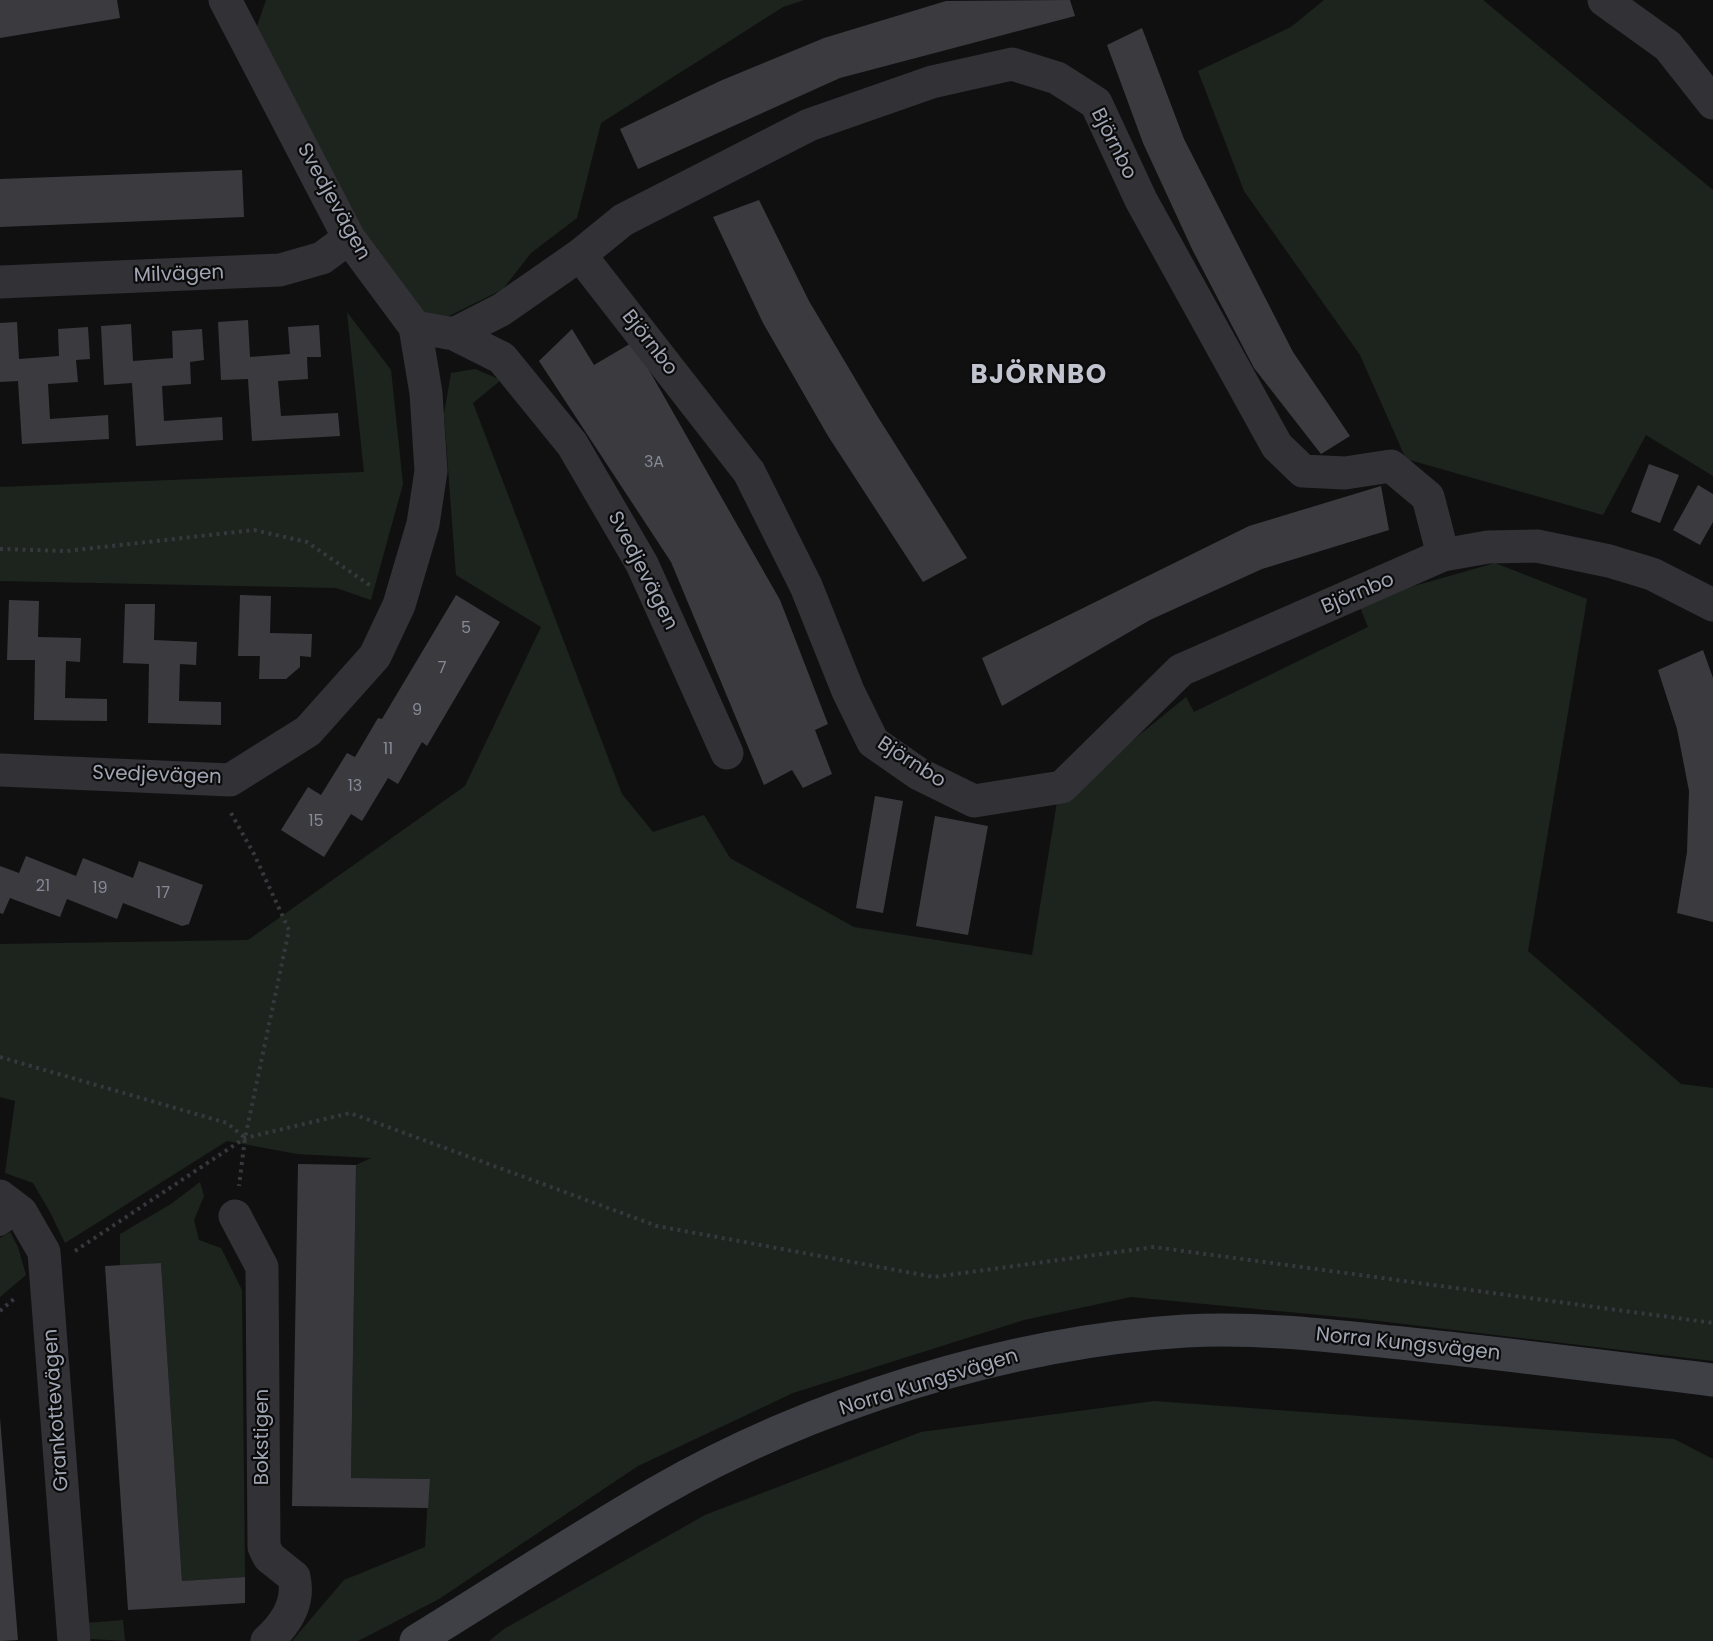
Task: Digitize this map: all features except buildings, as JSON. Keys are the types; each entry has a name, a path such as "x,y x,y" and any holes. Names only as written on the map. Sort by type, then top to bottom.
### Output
{"main road":[{"name":"Norra Kungsvägen","path":"416,1641 656,1493 698,1471 769,1438 878,1395 1013,1355 1109,1338 1188,1331 1253,1332 1392,1342 1713,1380"}],"street":[{"name":"Svedjevägen","path":"0,770 230,780 309,731 375,656 399,605 423,524 431,471 426,393 415,327 349,238 225,0"},
{"path":"1604,0 1668,46 1713,103"},
{"name":"Björnbo","path":"454,334 501,310 580,255 623,220 809,125 933,82 1012,64 1056,78 1096,104 1141,200 1277,446 1303,471 1345,473 1391,466 1428,497 1443,555"},
{"name":"Milvägen","path":"0,282 280,270 322,258 349,238"},
{"name":"Björnbo","path":"580,255 749,472 806,586 848,691 873,742 919,774 974,801 1062,786 1180,670 1443,555 1488,547 1537,546 1609,561 1652,574 1713,604"},
{"path":"415,327 454,334"},
{"name":"Svedjevägen","path":"454,334 502,358 572,444 642,564 727,753"},
{"name":"Grankottevägen","path":"7,1211 44,1252 74,1641"},
{"name":"Bokstigen","path":"235,1216 262,1267 264,1547 269,1557 294,1577 296,1588 291,1612 267,1641"}],"path":[{"path":"0,549 67,551 254,530 307,542 399,605"},
{"path":"212,779 254,854 289,930 245,1138 235,1216"},
{"path":"0,1057 227,1124 245,1138"},
{"path":"0,1311 46,1272 245,1138 350,1113 657,1226 934,1277 1154,1247 1713,1323"}],"shaded area":[{"path":"266,0 804,0 783,7 601,123 577,218 531,253 503,289 433,324 355,251 254,35"},
{"path":"1324,0 1483,0 1713,190 1713,476 1646,435 1603,515 1406,459 1360,355 1244,191 1198,71 1291,27"},
{"path":"347,312 391,370 403,484 371,600 336,588 0,581 0,487 364,472"},
{"path":"475,369 501,380 473,403 622,794 653,832 704,815 730,858 854,927 1032,955 1057,802 1186,697 1194,712 1368,627 1358,602 1495,563 1587,599 1528,951 1681,1084 1713,1088 1713,1361 1362,1319 1131,1297 1024,1320 793,1393 638,1466 439,1599 358,1641 292,1641 344,1580 425,1547 429,1479 351,1478 356,1165 371,1158 297,1154 227,1141 65,1243 33,1183 5,1173 15,1101 0,1097 0,944 248,940 465,786 541,627 456,575 444,414 451,373"},
{"path":"200,1182 204,1196 194,1220 199,1240 221,1248 242,1290 245,1577 182,1581 161,1263 120,1266 120,1234 171,1204"},
{"path":"10,1232 18,1247 26,1275 0,1297 0,1238"},
{"path":"1154,1401 1674,1439 1713,1459 1713,1641 489,1641 504,1629 705,1515 921,1432"},
{"path":"123,1620 125,1641 91,1639 86,1623"}],"district":[{"name":"BJÖRNBO","path":"1039,376"}]}
